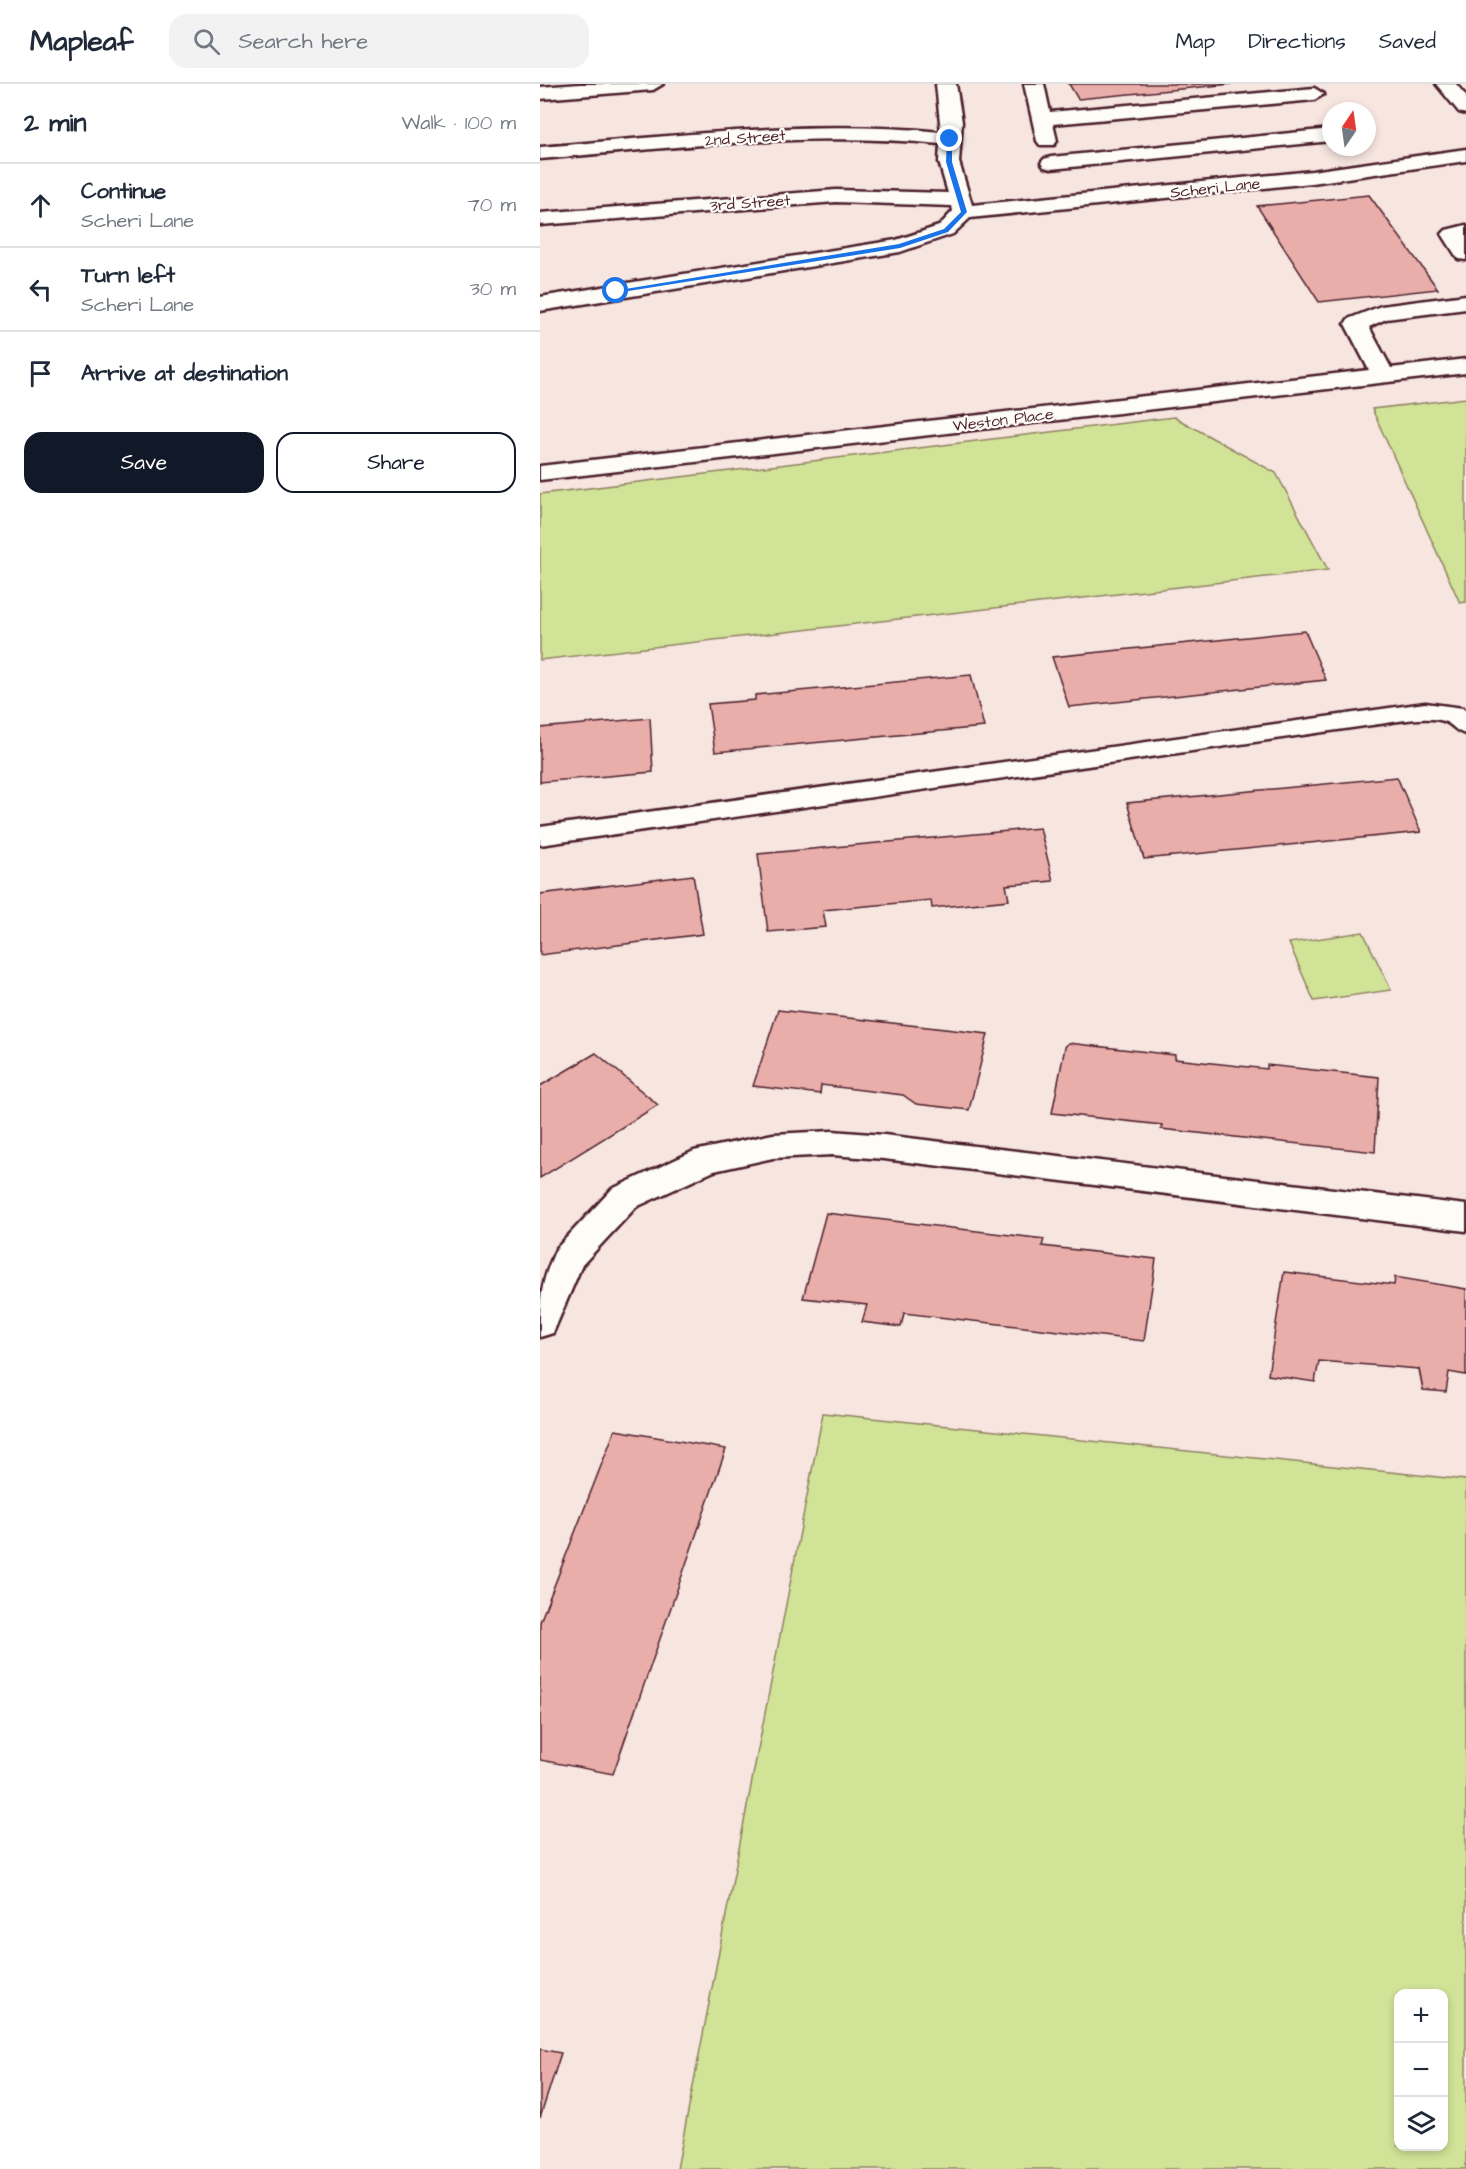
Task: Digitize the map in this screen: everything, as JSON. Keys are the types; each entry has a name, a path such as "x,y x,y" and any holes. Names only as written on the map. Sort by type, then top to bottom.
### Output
{"street":[{"path":"540,93 653,84"},
{"path":"540,304 900,246 946,230 962,206 949,162 952,123 946,84"},
{"path":"1034,84 1051,163 1065,202"},
{"path":"1446,84 1466,108"},
{"path":"1042,119 1316,95"},
{"name":"2nd Street","path":"540,153 812,132 872,131 950,139"},
{"path":"1051,163 1322,136"},
{"name":"Scheri Lane","path":"962,206 1065,202 1312,177 1466,155"},
{"name":"3rd Street","path":"540,219 836,196 962,206"},
{"path":"1459,232 1466,254"},
{"path":"1383,375 1356,324 1381,314 1466,302"},
{"name":"Weston Place","path":"540,473 1466,366"},
{"path":"540,836 1372,717 1425,711 1453,714 1466,726"},
{"path":"540,1323 568,1258 624,1198 706,1160 773,1146 832,1143 884,1147 1466,1218"}],"green space":[{"path":"1466,398 1466,602 1460,603 1372,409"},
{"path":"1174,417 1276,473 1328,570 540,660 540,494"},
{"path":"1363,932 1391,990 1314,1001 1289,943"},
{"path":"823,1413 1466,1480 1466,2169 677,2169"}],"building":[{"path":"1069,84 1232,84 1078,99"},
{"path":"1369,195 1438,289 1319,302 1257,206"},
{"path":"1305,631 1326,680 1069,707 1052,657"},
{"path":"971,675 984,727 715,752 708,704 755,700 755,695"},
{"path":"650,718 653,772 540,782 540,728"},
{"path":"1397,777 1421,832 1144,859 1127,803"},
{"path":"1040,828 1053,881 1006,885 1009,900 932,908 931,900 823,910 826,927 768,932 758,854"},
{"path":"693,875 703,934 540,955 540,894"},
{"path":"778,1010 988,1034 969,1110 916,1104 903,1095 821,1085 820,1094 753,1086"},
{"path":"1068,1043 1175,1055 1175,1059 1267,1069 1267,1065 1379,1077 1375,1152 1161,1129 1162,1125 1052,1113 1065,1047"},
{"path":"596,1053 658,1105 540,1178 540,1086"},
{"path":"826,1213 1044,1239 1042,1246 1156,1259 1144,1341 904,1313 901,1327 862,1322 867,1305 803,1298"},
{"path":"1284,1272 1394,1285 1395,1277 1466,1289 1466,1375 1449,1372 1446,1392 1423,1390 1419,1369 1319,1361 1315,1382 1268,1375"},
{"path":"615,1430 726,1449 613,1774 540,1760 540,1622"},
{"path":"540,2049 561,2053 540,2118"}],"route":[{"path":"616,291 900,246 920,241 946,230 964,212 949,162 950,139"}]}
